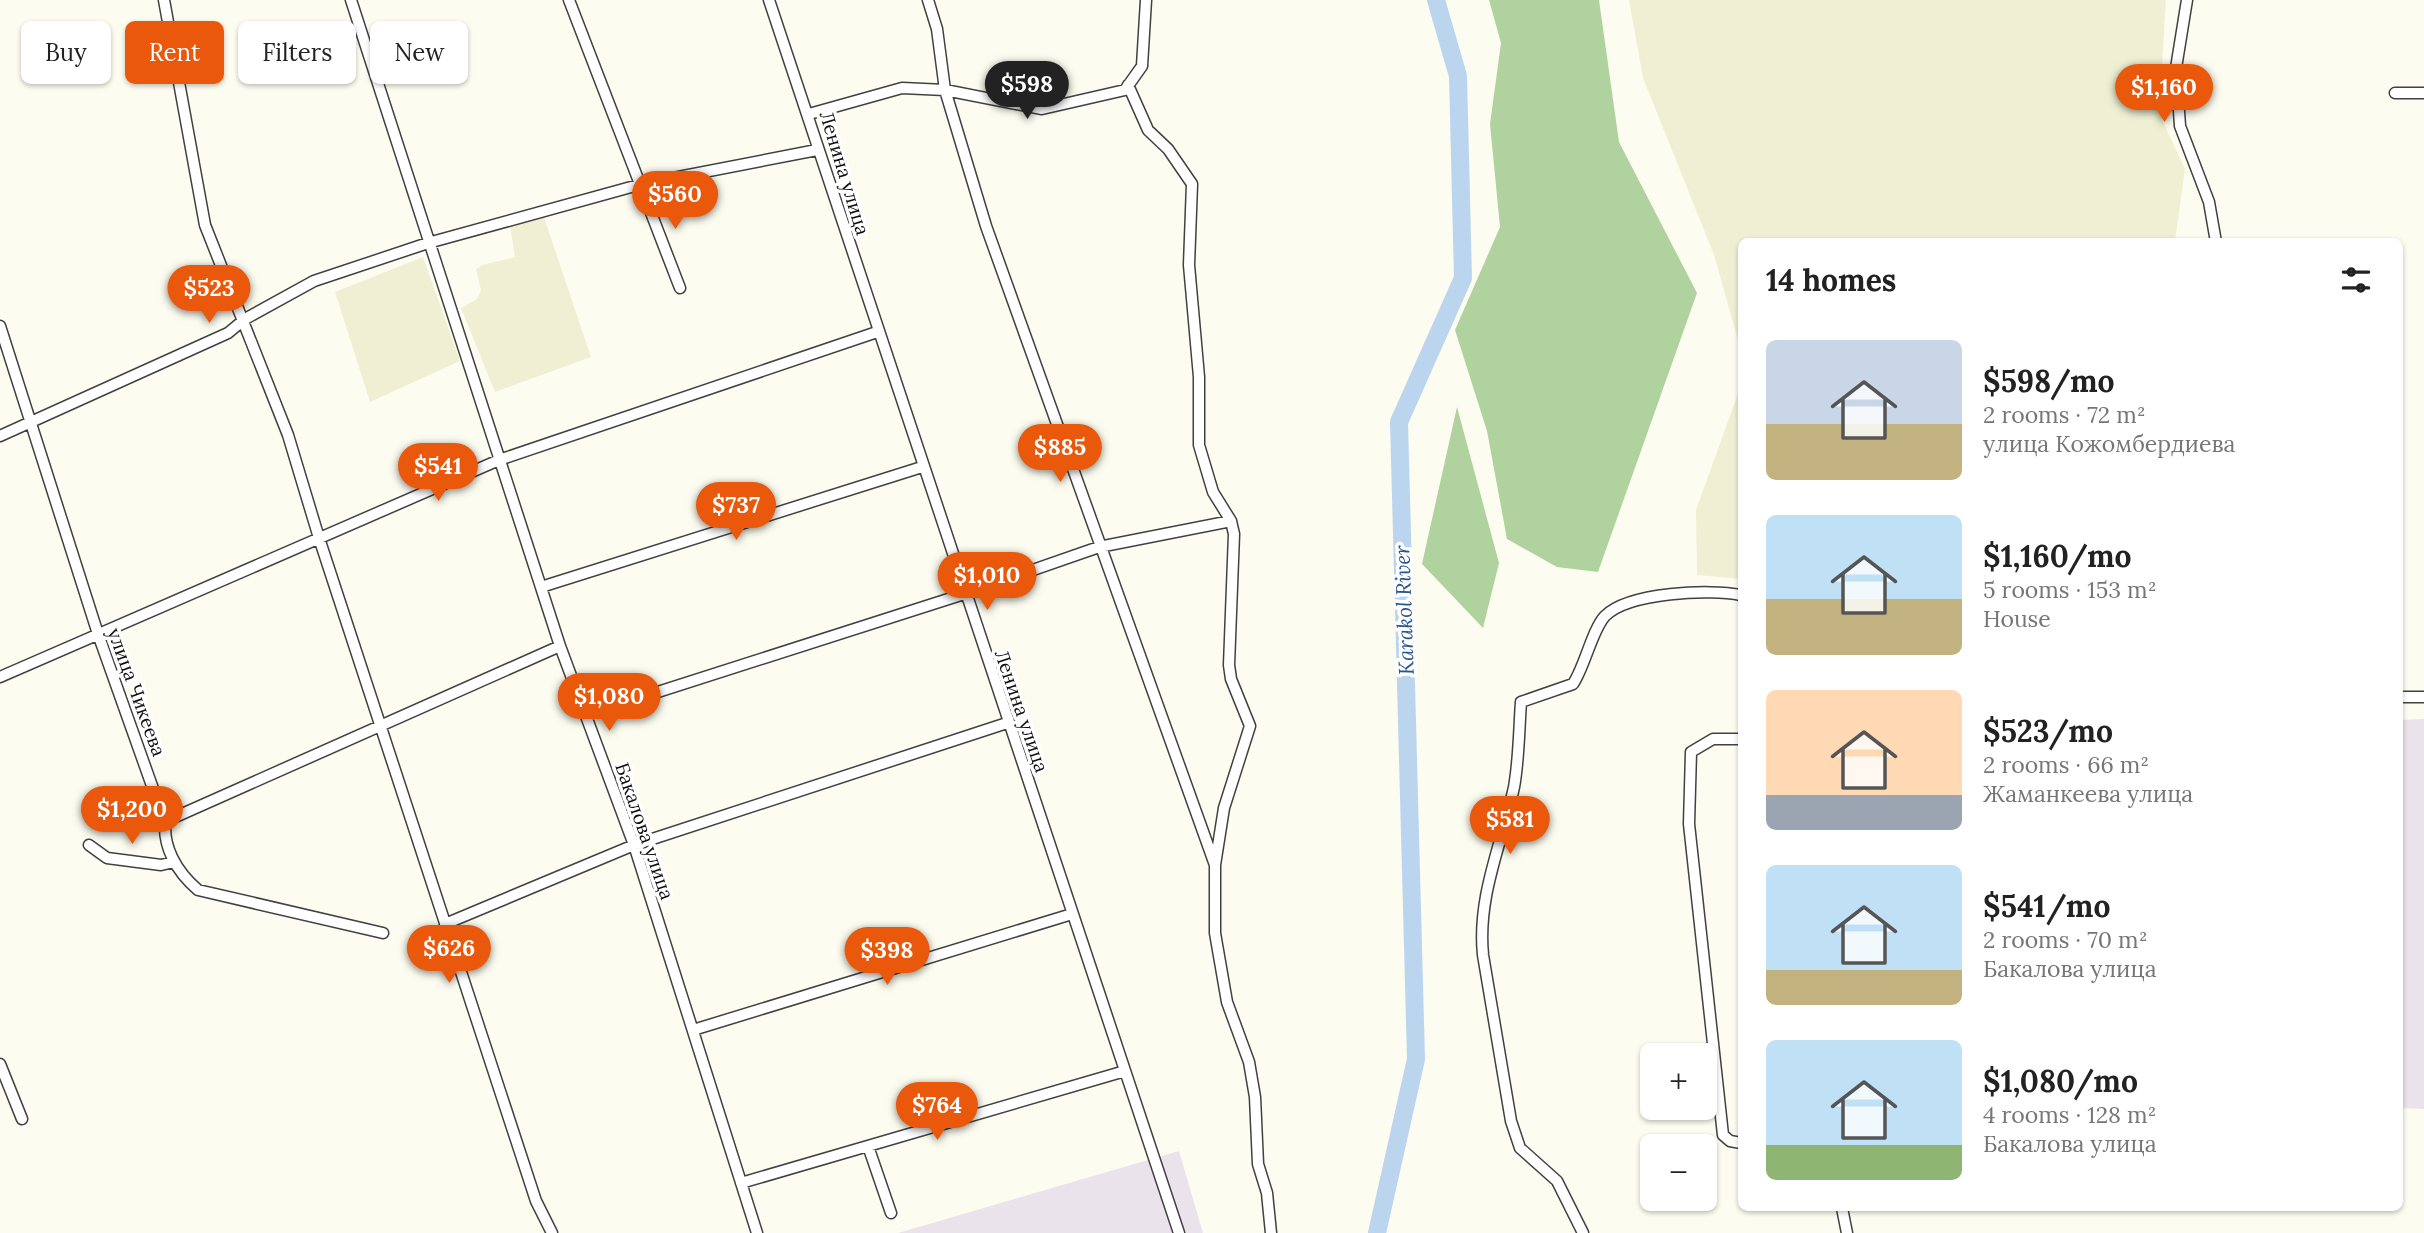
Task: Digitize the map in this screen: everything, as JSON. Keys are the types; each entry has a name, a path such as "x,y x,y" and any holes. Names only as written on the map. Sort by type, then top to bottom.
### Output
{"street":[{"path":"164,0 205,225 245,319 288,435 319,538 536,1201 552,1233"},
{"name":"Бакалова улица","path":"351,0 560,646 634,845 757,1233"},
{"path":"569,0 680,288"},
{"name":"Ленина улица","path":"769,0 809,114 817,150 964,594 1179,1233"},
{"path":"928,0 937,29 945,90 986,226 1215,865"},
{"path":"809,114 902,88 945,90 1042,109 1125,90 1142,66 1146,0"},
{"path":"2188,0 2176,68 2180,126 2209,202 2215,238"},
{"path":"1128,86 1148,130 1168,149 1192,184 1189,265 1199,377 1199,445 1213,492 1231,521 1235,557 1229,665 1231,679 1250,726 1224,808 1215,865 1215,933 1227,1002 1249,1062 1255,1097 1258,1164 1267,1193 1271,1233"},
{"path":"2395,93 2424,93"},
{"path":"0,436 228,333 245,319 314,281 428,243 642,184 817,150"},
{"name":"улица Чикеева","path":"0,326 98,634 162,814 166,817 164,828 174,862"},
{"path":"0,677 499,460 877,332"},
{"path":"541,587 922,467"},
{"path":"586,715 964,594 1099,547 1231,521"},
{"path":"1583,1233 1558,1181 1520,1148 1511,1121 1483,955 1481,930 1485,894 1514,785 1521,702 1573,684 1604,617 1616,609 1683,593 1738,595"},
{"path":"166,817 173,818 560,646"},
{"path":"2403,697 2424,697"},
{"path":"445,924 634,845 1007,723"},
{"path":"1738,739 1713,739 1691,752 1689,784 1689,824 1723,1135 1730,1141 1738,1142"},
{"path":"89,845 107,858 161,865 174,862 182,877 198,890 383,933"},
{"path":"693,1030 1072,914"},
{"path":"0,1064 22,1119"},
{"path":"741,1183 1125,1071"},
{"path":"867,1146 891,1213"},
{"path":"1843,1211 1847,1233"}],"shaded area":[{"path":"2424,719 2424,1109 2403,1108 2403,720"},
{"path":"1179,1151 1203,1233 898,1233"}],"green space":[{"path":"1489,0 1599,0 1619,142 1697,293 1598,572 1557,567 1507,539 1487,431 1455,330 1500,227 1490,124 1501,43"},
{"path":"1629,0 2166,0 2159,113 2185,169 2175,238 1738,238 1738,340 1714,255 1643,78"},
{"path":"544,217 591,357 495,392 461,308 477,299 481,290 476,269 515,257 510,225"},
{"path":"423,257 460,361 370,402 335,292"},
{"path":"1738,393 1738,579 1697,575 1696,510"},
{"path":"1457,407 1499,563 1483,628 1422,564"}],"waterway":[{"name":"Karakol River","path":"1377,1233 1416,1059 1399,422 1463,278 1458,76 1436,0"}]}
